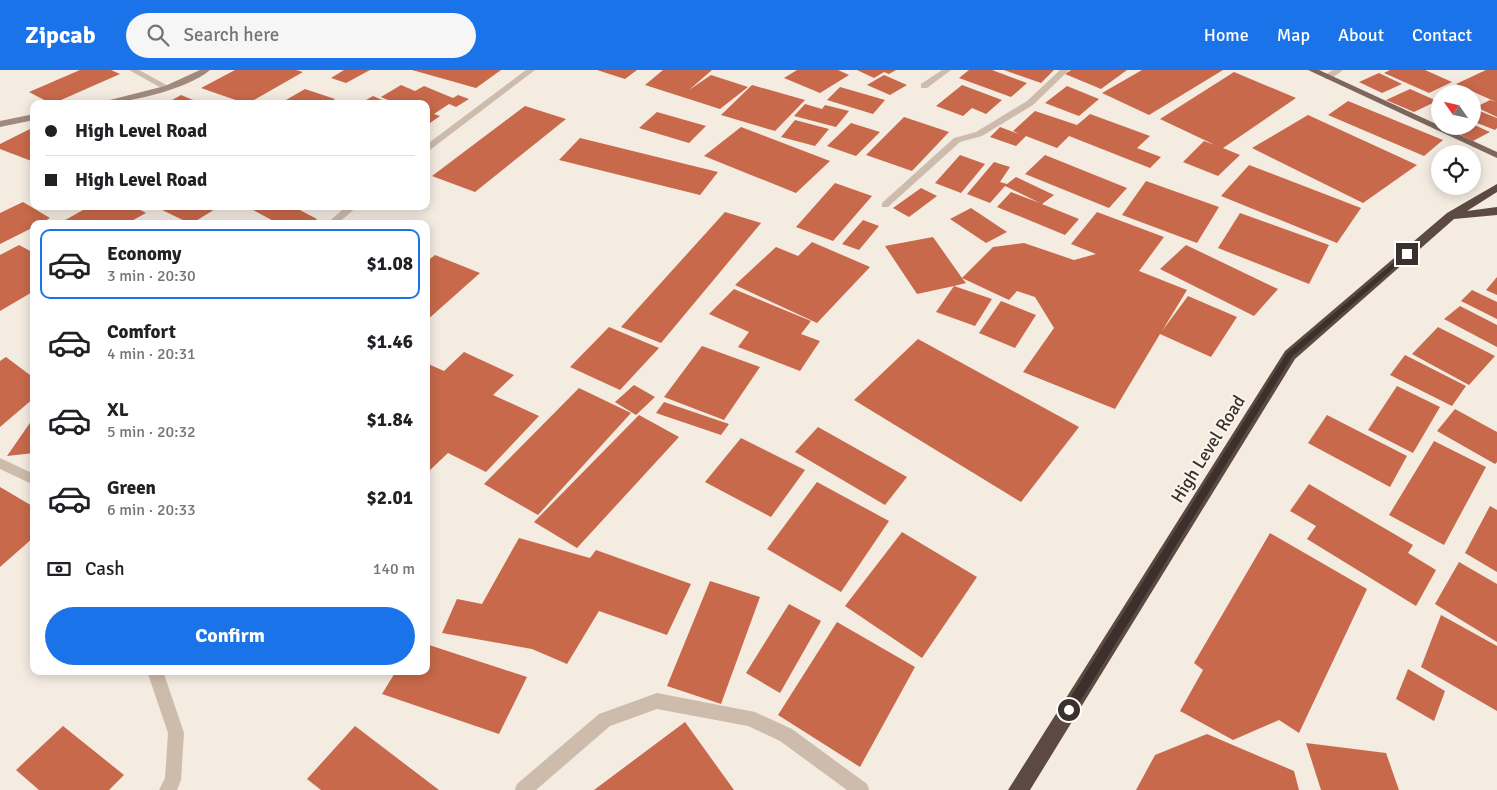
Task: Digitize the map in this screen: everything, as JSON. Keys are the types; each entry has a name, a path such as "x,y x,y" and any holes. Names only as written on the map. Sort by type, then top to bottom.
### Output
{"highway":[{"name":"High Level Road","path":"1018,790 1290,355 1451,216 1497,187"},
{"path":"1451,216 1497,211"}],"main road":[{"path":"1312,70 1497,155"}],"street":[{"path":"133,70 168,88"},
{"path":"116,100 168,88 206,70"},
{"path":"430,147 531,70"},
{"path":"924,86 947,70"},
{"path":"885,205 957,140 979,134 1030,103 1065,70"},
{"path":"1328,77 1339,70"},
{"path":"0,124 30,118"},
{"path":"336,220 347,210"},
{"path":"0,463 30,478"},
{"path":"156,675 176,733 173,780 167,790"},
{"path":"523,790 605,720 657,701 749,718 786,735 861,790"}],"building":[{"path":"80,70 111,70 120,74 61,100 44,100 29,92"},
{"path":"235,70 296,70 303,72 254,100 236,100 201,88"},
{"path":"344,70 370,70 346,83 331,78"},
{"path":"412,70 501,70 476,88"},
{"path":"597,70 637,70 625,79"},
{"path":"663,70 712,70 689,90 711,75 748,87 720,109 645,85"},
{"path":"797,70 838,70 849,75 820,93 784,78"},
{"path":"857,70 896,70 889,74 884,72 874,78"},
{"path":"969,70 992,70 1027,83 1011,97 959,78"},
{"path":"1004,70 1054,70 1041,83"},
{"path":"1071,70 1127,70 1101,89 1065,74"},
{"path":"1142,70 1223,70 1149,115 1102,93"},
{"path":"1390,70 1425,70 1452,82 1446,85 1431,85 1431,92 1429,93 1384,73"},
{"path":"1486,70 1497,70 1497,117 1481,109 1481,104 1490,100 1496,102 1481,95 1481,85 1456,84"},
{"path":"1234,72 1296,98 1223,148 1240,155 1218,176 1183,162 1204,141 1215,145 1160,119"},
{"path":"1379,73 1402,84 1382,93 1359,82"},
{"path":"884,75 907,85 890,95 867,85"},
{"path":"401,85 415,91 424,86 453,98 458,95 469,99 456,107 449,104 434,114 440,116 430,123 430,100 388,100 381,97"},
{"path":"752,85 805,100 775,131 721,115"},
{"path":"962,85 1002,100 986,114 972,108 963,116 936,106"},
{"path":"1067,86 1099,99 1079,116 1045,103"},
{"path":"840,87 885,100 873,114 827,100"},
{"path":"305,89 335,99 334,100 286,100"},
{"path":"1410,89 1431,98 1431,104 1414,112 1386,100"},
{"path":"181,95 193,100 172,100"},
{"path":"373,96 382,100 366,100"},
{"path":"1348,101 1443,140 1437,145 1431,145 1431,150 1424,156 1328,115"},
{"path":"805,104 822,109 825,105 849,111 836,127 794,116"},
{"path":"525,106 566,119 475,192 432,176"},
{"path":"1035,111 1077,125 1090,114 1150,136 1137,148 1161,157 1150,168 1069,136 1057,148 1026,136 1016,146 990,137 1000,127 1019,134 1013,131"},
{"path":"657,112 706,126 689,143 639,128"},
{"path":"1481,112 1497,118 1497,128 1495,130 1481,125"},
{"path":"1308,115 1417,165 1363,203 1252,148"},
{"path":"904,117 949,132 912,171 866,155"},
{"path":"795,120 829,129 815,146 781,137"},
{"path":"851,123 880,132 856,156 827,146"},
{"path":"741,127 830,161 796,193 704,156"},
{"path":"1481,128 1490,132 1473,141 1461,135 1481,135"},
{"path":"30,129 30,160 0,149 0,144"},
{"path":"580,138 718,172 700,195 559,160"},
{"path":"960,155 985,164 961,193 935,183"},
{"path":"1045,155 1127,188 1109,208 1025,174"},
{"path":"994,162 1010,167 1000,182 1007,184 1016,177 1054,195 1042,204 1079,219 1065,235 997,207 1011,192 1040,203 1005,186 990,203 967,194"},
{"path":"1249,165 1361,208 1337,243 1221,196"},
{"path":"1146,181 1219,207 1197,243 1122,215"},
{"path":"835,183 872,196 833,241 796,227"},
{"path":"921,188 937,196 909,217 893,208"},
{"path":"23,202 30,206 30,210 36,210 50,218 46,220 30,220 30,229 0,244 0,213"},
{"path":"971,208 1007,232 986,243 950,219"},
{"path":"83,210 140,210 146,213 133,220 65,220"},
{"path":"162,210 214,210 197,220 183,220"},
{"path":"253,210 300,210 317,219 316,220 272,220"},
{"path":"725,212 761,223 661,343 621,327"},
{"path":"1097,212 1164,237 1139,271 1187,290 1162,331 1188,296 1237,317 1211,357 1160,334 1115,409 1023,372 1054,328 1035,297 1017,291 1009,300 962,278 993,247 1024,243 1074,260 1096,254 1071,244"},
{"path":"1240,213 1329,245 1309,284 1218,248"},
{"path":"863,220 879,226 859,250 842,244"},
{"path":"933,237 966,283 917,294 885,246"},
{"path":"812,242 870,267 817,323 735,285 776,247 798,256"},
{"path":"19,245 30,251 30,293 0,311 0,255"},
{"path":"1186,245 1278,289 1254,316 1160,269"},
{"path":"435,255 480,273 430,317 430,259"},
{"path":"1497,277 1497,295 1486,290"},
{"path":"954,286 992,299 975,326 936,312"},
{"path":"734,289 811,321 801,334 820,341 800,371 738,347 749,332 709,314"},
{"path":"1472,290 1497,302 1497,319 1461,301"},
{"path":"1001,301 1036,315 1015,348 979,333"},
{"path":"1460,306 1497,325 1497,347 1444,319"},
{"path":"609,327 659,348 620,390 570,367"},
{"path":"1438,327 1495,356 1469,385 1412,354"},
{"path":"918,339 1079,427 1021,502 854,400"},
{"path":"702,346 760,367 724,420 664,397"},
{"path":"464,352 514,375 493,395 539,416 486,472 448,453 430,470 430,365 444,371"},
{"path":"1405,355 1466,386 1452,406 1390,375"},
{"path":"6,357 30,375 30,401 0,427 0,361"},
{"path":"634,385 655,397 636,415 615,402"},
{"path":"1397,386 1440,407 1413,453 1368,430"},
{"path":"579,388 631,413 538,515 484,484"},
{"path":"664,402 729,424 721,435 656,413"},
{"path":"1455,409 1497,432 1497,462 1495,464 1437,431"},
{"path":"639,415 679,437 577,548 534,522"},
{"path":"1327,415 1407,456 1390,487 1308,443"},
{"path":"30,423 30,453 7,456"},
{"path":"818,427 907,477 885,505 795,452"},
{"path":"741,438 805,470 771,517 705,482"},
{"path":"1434,441 1486,467 1444,545 1389,515"},
{"path":"817,482 889,521 841,592 767,549"},
{"path":"1309,484 1413,545 1408,553 1436,570 1416,606 1307,539 1316,526 1290,511"},
{"path":"0,487 30,505 30,541 0,567"},
{"path":"1490,506 1497,510 1497,572 1465,553"},
{"path":"902,532 977,577 922,658 845,606"},
{"path":"1270,533 1367,589 1299,733 1279,720 1233,740 1180,711 1203,670 1194,663"},
{"path":"519,538 590,558 596,550 691,584 667,635 599,611 567,664 532,649 442,633 457,599 482,604"},
{"path":"1459,562 1497,584 1497,642 1435,604"},
{"path":"710,581 760,597 721,704 667,686"},
{"path":"789,604 821,621 780,693 746,673"},
{"path":"1441,615 1497,646 1497,711 1421,667"},
{"path":"837,622 915,667 860,767 778,715"},
{"path":"430,645 527,677 499,734 382,694 394,675 430,675"},
{"path":"1408,669 1445,691 1434,721 1396,699"},
{"path":"685,722 734,790 594,790"},
{"path":"63,726 124,775 109,790 39,790 16,770"},
{"path":"355,726 439,790 321,790 307,779"},
{"path":"1207,734 1294,771 1299,790 1136,790 1155,755"},
{"path":"1306,743 1386,753 1399,790 1321,790"}],"route":[{"path":"1069,710 1290,355 1407,254"}]}
